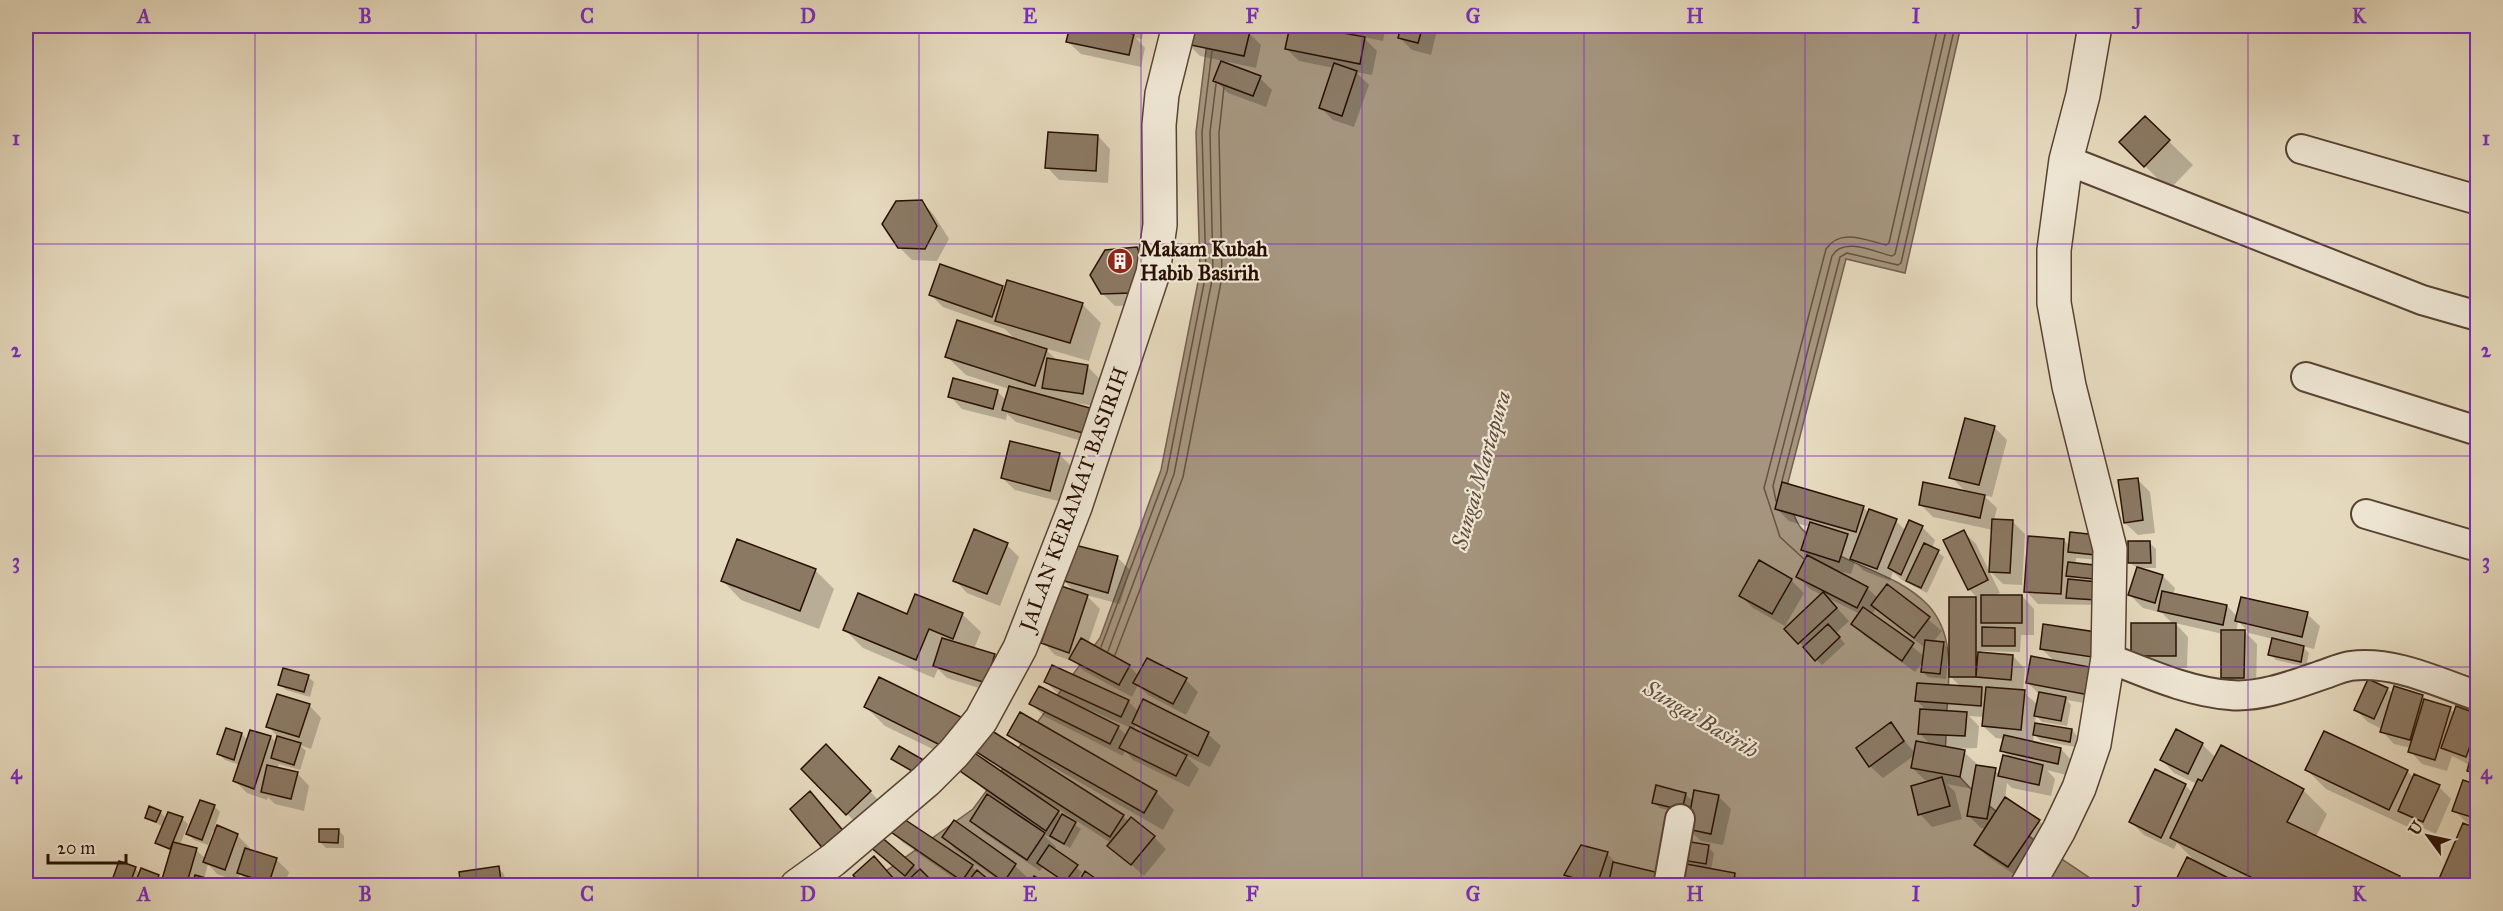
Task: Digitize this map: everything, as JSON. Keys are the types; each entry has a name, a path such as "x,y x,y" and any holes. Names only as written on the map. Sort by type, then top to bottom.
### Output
{"street":[{"name":"JALAN KERAMAT BASIRIH","path":"797,885 833,860 926,781 954,753 981,720 1020,648 1075,507 1153,273 1160,225 1159,125 1162,94 1179,26"},
{"path":"2027,885 2059,830 2079,788 2094,744 2108,658 2110,549 2069,386 2054,303 2054,250 2066,160 2083,94 2095,26"},
{"path":"2301,149 2478,200"},
{"path":"2066,160 2422,300 2478,316"},
{"path":"2306,377 2478,431"},
{"path":"2366,514 2478,547"},
{"path":"2108,658 2169,681 2232,696 2260,692 2347,666 2374,664 2400,670 2478,696"},
{"path":"1668,885 1680,819"}],"water":[{"path":"1209,26 1961,26 1905,273 1846,259 1786,490 1798,524 1815,541 1914,593 1928,605 1938,619 1945,635 1948,651 1946,753 1958,775 1994,810 2100,885 865,886 973,809 1100,638 1161,470 1200,272 1196,132"}],"building":[{"path":"1070,26 1093,26 1134,34 1129,55 1066,42"},
{"path":"1190,26 1222,26 1250,31 1244,56 1186,44"},
{"path":"1290,26 1306,26 1365,37 1360,64 1285,49"},
{"path":"1352,26 1371,26 1371,29"},
{"path":"1401,26 1423,26 1418,43 1398,38"},
{"path":"1221,61 1261,76 1253,96 1213,81"},
{"path":"1334,63 1357,71 1342,116 1319,108"},
{"path":"2145,116 2170,140 2144,167 2119,142"},
{"path":"1048,132 1098,135 1096,171 1045,168"},
{"path":"922,200 937,226 925,249 898,248 882,224 896,201"},
{"name":"Makam Kubah Habib Basirih","path":"1137,247 1147,272 1132,293 1101,294 1090,275 1105,250"},
{"path":"940,264 1003,286 992,317 929,295"},
{"path":"1007,280 1083,303 1070,343 995,321"},
{"path":"957,320 1047,349 1035,386 945,357"},
{"path":"1047,358 1088,365 1083,394 1042,388"},
{"path":"953,378 998,390 993,409 948,397"},
{"path":"1009,386 1090,408 1083,433 1002,410"},
{"path":"1965,418 1995,426 1979,485 1949,478"},
{"path":"1010,441 1060,453 1050,491 1001,478"},
{"path":"2138,478 2143,520 2124,523 2118,480"},
{"path":"1782,482 1864,506 1856,532 1775,509"},
{"path":"1923,482 1985,495 1980,518 1919,505"},
{"path":"1869,509 1897,519 1877,569 1850,559"},
{"path":"1992,519 2013,520 2010,573 1989,572"},
{"path":"1909,520 1923,526 1901,575 1888,568"},
{"path":"1810,522 1848,534 1839,562 1801,550"},
{"path":"974,529 1008,543 987,594 953,581"},
{"path":"1964,530 1988,580 1968,590 1943,540"},
{"path":"2070,532 2097,535 2095,555 2068,552"},
{"path":"2028,536 2064,539 2061,594 2024,592"},
{"path":"737,539 816,569 800,611 721,581"},
{"path":"2128,541 2150,541 2151,563 2128,563"},
{"path":"1924,543 1939,550 1921,588 1906,581"},
{"path":"1071,544 1118,556 1108,593 1061,580"},
{"path":"1807,555 1868,587 1857,608 1796,577"},
{"path":"1759,560 1792,579 1772,614 1739,596"},
{"path":"2068,562 2094,565 2093,579 2066,576"},
{"path":"2137,567 2163,575 2155,603 2128,595"},
{"path":"2068,579 2098,582 2096,600 2066,598"},
{"path":"1887,584 1930,617 1914,638 1871,605"},
{"path":"1061,586 1088,595 1069,653 1041,643"},
{"path":"2162,591 2227,605 2223,625 2158,611"},
{"path":"1823,592 1837,608 1798,644 1784,629"},
{"path":"858,593 907,614 915,594 963,613 953,639 929,629 916,660 843,630"},
{"path":"1981,595 2022,595 2022,623 1981,623"},
{"path":"1949,597 1976,597 1976,677 1949,677"},
{"path":"2241,597 2308,612 2302,637 2235,621"},
{"path":"1863,607 1914,643 1902,661 1851,624"},
{"path":"2131,623 2176,623 2176,656 2131,656"},
{"path":"1828,624 1840,637 1815,661 1803,647"},
{"path":"2043,624 2096,632 2092,657 2040,649"},
{"path":"1982,627 2015,628 2015,646 1982,646"},
{"path":"2221,630 2245,630 2244,678 2221,678"},
{"path":"942,638 995,654 986,683 933,666"},
{"path":"1081,638 1130,665 1119,685 1069,659"},
{"path":"2272,638 2304,646 2301,662 2268,655"},
{"path":"1925,640 1944,642 1940,674 1921,672"},
{"path":"1978,652 2013,655 2011,680 1976,677"},
{"path":"2031,656 2100,669 2094,696 2026,683"},
{"path":"1147,658 1187,678 1173,704 1133,683"},
{"path":"1052,665 1129,700 1121,717 1044,682"},
{"path":"283,668 309,675 304,692 278,685"},
{"path":"879,677 961,717 946,748 864,707"},
{"path":"2368,679 2388,688 2374,719 2354,710"},
{"path":"1917,683 1982,687 1981,706 1915,701"},
{"path":"1039,686 1119,726 1110,744 1029,704"},
{"path":"2394,686 2423,695 2410,740 2380,732"},
{"path":"1986,687 2025,690 2021,730 1982,726"},
{"path":"2039,692 2066,697 2061,721 2034,716"},
{"path":"277,694 310,704 299,737 266,727"},
{"path":"1143,699 1209,732 1198,756 1132,723"},
{"path":"2424,699 2451,707 2435,760 2408,752"},
{"path":"2456,706 2478,714 2478,725 2466,757 2441,748"},
{"path":"1920,709 1967,712 1965,736 1918,734"},
{"path":"1020,712 1157,791 1144,813 1007,735"},
{"path":"1891,722 1904,741 1869,767 1856,748"},
{"path":"2035,723 2072,729 2070,742 2033,735"},
{"path":"1130,727 1187,755 1176,776 1119,748"},
{"path":"226,728 242,733 234,760 217,754"},
{"path":"989,729 1124,815 1110,837 975,751"},
{"path":"2176,729 2203,743 2188,774 2160,760"},
{"path":"250,730 271,736 254,789 233,781"},
{"path":"2324,731 2408,770 2389,810 2305,770"},
{"path":"2004,735 2061,748 2058,764 2000,751"},
{"path":"277,736 301,743 294,765 271,758"},
{"path":"1916,741 1965,750 1960,777 1911,768"},
{"path":"826,744 871,791 846,815 801,769"},
{"path":"2221,745 2304,789 2287,822 2400,876 2396,886 2269,886 2170,838 2198,779 2202,781"},
{"path":"899,746 927,762 919,775 891,759"},
{"path":"2473,749 2478,751 2478,774 2467,771"},
{"path":"973,752 1059,811 1046,831 960,771"},
{"path":"2003,755 2043,765 2039,785 1998,776"},
{"path":"267,765 298,772 291,799 261,792"},
{"path":"1976,765 1996,768 1987,819 1967,816"},
{"path":"2155,769 2186,784 2161,838 2129,822"},
{"path":"2414,774 2440,785 2423,822 2398,811"},
{"path":"1942,777 1950,806 1918,815 1911,786"},
{"path":"2463,780 2478,785 2478,819 2452,811"},
{"path":"1656,785 1686,793 1682,810 1652,803"},
{"path":"1694,790 1719,795 1711,834 1687,829"},
{"path":"810,791 845,833 824,850 790,809"},
{"path":"987,794 1045,833 1027,860 970,821"},
{"path":"2005,797 2040,820 2008,867 1974,845"},
{"path":"200,800 215,805 202,840 186,834"},
{"path":"149,806 161,811 156,822 145,818"},
{"path":"168,812 183,817 170,849 155,843"},
{"path":"1062,814 1076,822 1064,844 1050,836"},
{"path":"898,815 973,865 962,881 888,830"},
{"path":"1131,817 1155,836 1131,865 1107,846"},
{"path":"954,820 1016,864 1004,882 942,837"},
{"path":"2463,823 2478,829 2478,886 2436,886"},
{"path":"217,825 238,834 225,870 203,862"},
{"path":"319,829 339,829 338,843 319,842"},
{"path":"879,835 914,865 905,876 869,846"},
{"path":"1679,840 1709,845 1706,864 1676,859"},
{"path":"173,842 197,848 186,886 160,886"},
{"path":"1049,845 1078,865 1065,882 1037,863"},
{"path":"1581,845 1608,852 1597,885 1564,875"},
{"path":"245,848 277,858 269,883 237,873"},
{"path":"874,856 900,886 862,886 853,875"},
{"path":"2187,857 2244,886 2173,886"},
{"path":"119,861 136,867 129,886 110,886"},
{"path":"1613,862 1668,875 1666,886 1608,886"},
{"path":"1681,863 1735,873 1733,886 1677,885"},
{"path":"499,866 501,881 461,886 459,872"},
{"path":"141,868 159,875 155,886 134,886"},
{"path":"920,869 932,881 927,886 909,886 906,882"},
{"path":"977,870 996,886 965,885"},
{"path":"1085,871 1106,886 1076,886"},
{"path":"195,875 224,883 223,886 192,886"},
{"path":"1034,876 1050,886 1028,886"}],"place":[{"name":"Makam Kubah Habib Basirih","path":"1120,261"}],"water label":[{"name":"Sungai Martapura","path":"1481,470"},
{"name":"Sungai Basirih","path":"1701,719"}]}
